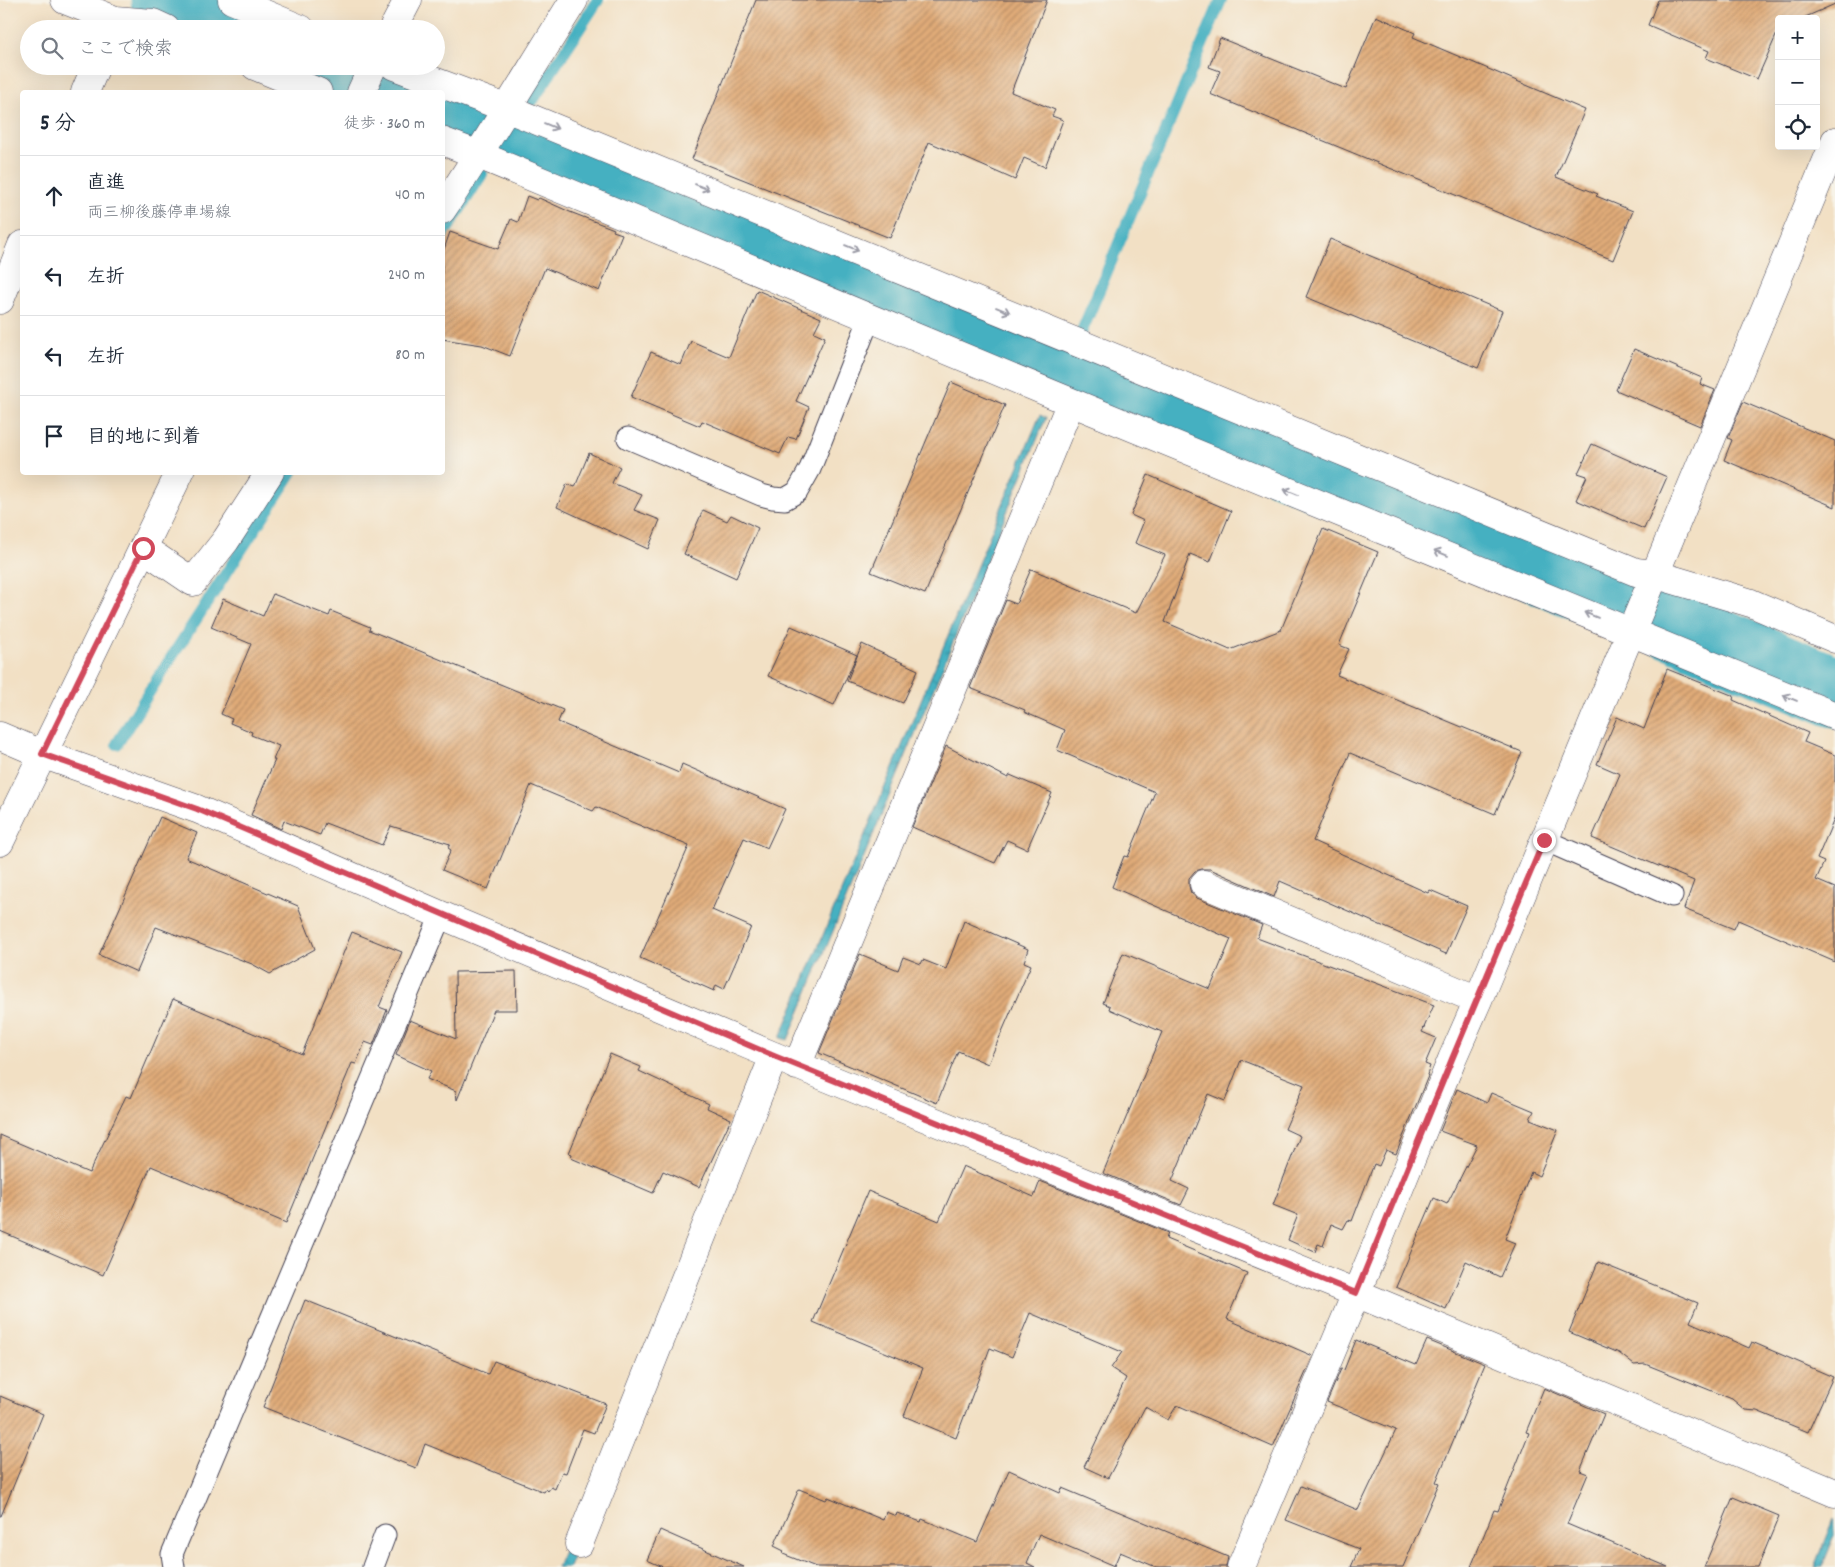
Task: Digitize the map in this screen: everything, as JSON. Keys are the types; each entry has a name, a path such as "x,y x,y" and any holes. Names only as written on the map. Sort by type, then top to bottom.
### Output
{"street":[{"path":"66,0 105,20"},
{"path":"232,0 280,20"},
{"path":"398,20 408,0"},
{"path":"445,205 481,151 574,0"},
{"path":"86,90 92,75"},
{"path":"277,75 313,90"},
{"path":"362,90 369,75"},
{"path":"417,75 866,254 1652,580 1751,604 1835,639"},
{"path":"1241,1567 1835,141"},
{"path":"445,142 481,151 1071,402 1632,628 1835,716"},
{"path":"0,300 20,250"},
{"path":"579,1544 785,1061 1071,402"},
{"path":"0,842 179,475"},
{"path":"143,548 193,582 226,540 268,475"},
{"path":"0,736 42,754 197,809 785,1061 1356,1293 1835,1493"},
{"path":"1204,884 1478,1000"}],"lane":[{"path":"628,438 761,495 785,499 797,492 810,469 870,317"},
{"path":"1544,840 1672,896"},
{"path":"174,1567 172,1554 441,915"},
{"path":"373,1567 385,1535"}],"water":[{"path":"1040,415 1046,418 788,1040 780,1038"},
{"path":"1834,1519 1835,1535 1822,1567 1815,1567"},
{"path":"567,1544 577,1548 569,1567 557,1567"}],"building":[{"path":"756,0 1047,0 1011,92 1055,110 1052,116 1063,120 1045,167 1024,158 1015,180 929,142 890,238 692,159"},
{"path":"1658,0 1835,0 1835,4 1810,15 1775,15 1775,38 1757,79 1706,58 1709,51 1648,25"},
{"path":"1376,16 1415,33 1413,37 1585,110 1556,177 1633,211 1613,260 1210,94 1220,71 1209,67 1220,38 1346,89"},
{"path":"527,196 537,200 539,198 622,234 599,291 545,268 510,356 482,345 445,339 445,246 450,232 498,249 511,219 518,222"},
{"path":"1330,239 1502,311 1478,368 1306,297"},
{"path":"757,290 821,318 814,332 825,337 796,401 809,407 796,439 788,437 780,454 702,421 700,426 631,397 651,352 681,365 691,341 729,357"},
{"path":"1634,349 1702,378 1700,384 1715,390 1700,426 1616,390"},
{"path":"951,382 1005,405 925,594 871,572"},
{"path":"1743,402 1835,441 1835,507 1724,460 1732,440 1728,438"},
{"path":"1592,444 1667,477 1644,529 1576,500 1587,476 1578,473"},
{"path":"589,453 620,467 612,483 642,495 634,510 660,520 648,549 557,507 567,484 575,487"},
{"path":"1148,475 1231,511 1210,562 1190,554 1165,622 1230,650 1281,630 1323,529 1378,552 1339,645 1349,649 1337,675 1522,752 1495,814 1350,753 1313,841 1428,893 1430,890 1467,906 1446,954 1280,881 1274,897 1210,869 1195,871 1189,878 1191,893 1197,898 1262,925 1257,938 1434,1005 1422,1032 1436,1038 1425,1064 1430,1066 1428,1076 1396,1154 1386,1150 1379,1166 1374,1164 1352,1221 1348,1220 1343,1229 1331,1224 1323,1246 1318,1244 1315,1252 1288,1240 1298,1215 1273,1205 1300,1136 1285,1129 1304,1085 1241,1060 1225,1101 1208,1094 1172,1181 1189,1189 1181,1205 1103,1173 1162,1032 1109,1009 1110,1006 1103,1003 1123,953 1210,989 1231,939 1112,887 1124,856 1128,857 1155,792 1057,750 1065,730 1024,712 1025,710 970,688 1006,600 1016,604 1031,569 1136,613 1165,555 1135,543 1144,521 1131,515"},
{"path":"703,510 727,521 731,515 758,528 736,578 684,554"},
{"path":"273,594 329,616 331,611 370,627 369,630 563,710 558,722 679,773 682,764 785,809 767,848 744,838 712,910 751,927 724,989 716,985 714,991 640,958 689,846 596,807 593,811 531,785 488,889 442,870 451,850 448,848 450,844 391,826 382,845 325,823 320,835 284,821 281,829 251,815 275,760 273,760 279,746 251,735 252,732 230,723 232,719 221,714 251,644 211,627 223,599 263,616"},
{"path":"791,626 857,655 834,705 768,676"},
{"path":"862,644 918,670 903,703 847,681"},
{"path":"1667,669 1734,696 1733,700 1808,733 1804,742 1835,755 1835,817 1817,859 1824,862 1816,880 1835,888 1835,962 1738,920 1734,929 1684,909 1694,881 1592,838 1620,774 1597,764 1617,717 1644,729"},
{"path":"946,746 1008,778 1010,775 1052,793 1027,849 1007,840 995,863 912,827"},
{"path":"160,817 197,833 186,858 298,906 315,949 270,974 252,964 156,927 137,972 99,955"},
{"path":"964,921 1028,949 1024,962 1031,965 988,1064 958,1051 937,1103 819,1053 860,954 898,970 903,957 921,964 923,960 946,969"},
{"path":"352,932 402,952 379,1007 387,1010 373,1045 365,1042 356,1064 352,1063 286,1223 151,1166 103,1275 0,1231 0,1135 89,1173 126,1096 131,1098 173,999 302,1054"},
{"path":"516,971 517,1010 494,1010 457,1100 456,1091 427,1079 431,1071 396,1055 410,1020 456,1039 455,972"},
{"path":"610,1054 641,1067 639,1071 709,1104 707,1108 731,1119 699,1187 663,1171 653,1193 571,1158 572,1154 569,1153"},
{"path":"1457,1089 1487,1103 1491,1093 1534,1111 1530,1119 1558,1130 1539,1176 1531,1172 1505,1239 1515,1243 1500,1277 1466,1261 1446,1309 1396,1287 1434,1198 1447,1204 1477,1145 1440,1131"},
{"path":"963,1166 1034,1197 1040,1181 1168,1233 1166,1239 1247,1273 1227,1319 1313,1356 1273,1447 1177,1405 1168,1420 1145,1407 1108,1478 1084,1467 1126,1378 1111,1368 1122,1352 1030,1313 1012,1357 990,1348 956,1438 904,1416 923,1368 813,1322 868,1191 939,1221"},
{"path":"1598,1262 1698,1303 1690,1322 1749,1348 1752,1342 1833,1377 1808,1432 1757,1411 1745,1410 1732,1399 1645,1364 1634,1365 1619,1353 1569,1332"},
{"path":"305,1300 488,1374 494,1361 606,1404 594,1433 583,1429 566,1473 562,1472 555,1489 551,1487 548,1491 546,1489 544,1492 425,1444 416,1468 263,1407"},
{"path":"1356,1340 1416,1365 1427,1340 1485,1364 1436,1482 1439,1483 1403,1567 1351,1567 1359,1549 1286,1520 1301,1486 1358,1510 1396,1430 1327,1402 1341,1369 1344,1370"},
{"path":"1544,1388 1604,1414 1580,1471 1588,1474 1567,1524 1668,1567 1471,1567 1494,1510 1498,1511 1529,1433 1526,1432"},
{"path":"0,1396 43,1414 1,1516 0,1516"},
{"path":"1009,1470 1060,1493 1062,1488 1228,1557 1226,1567 1156,1567 1120,1552 1114,1566 1039,1534 1027,1563 1035,1567 816,1567 783,1554 784,1551 774,1546 799,1489 826,1500 828,1497 883,1520 886,1512 896,1516 897,1513 921,1522 922,1519 977,1542"},
{"path":"1733,1497 1779,1516 1758,1567 1704,1567"},
{"path":"660,1530 744,1567 663,1567 647,1560"}],"waterway":[{"path":"166,0 215,20"},
{"path":"533,100 598,0"},
{"path":"1066,369 1221,0"},
{"path":"352,75 391,90"},
{"path":"445,112 511,137 1835,692"},
{"path":"445,232 482,174"},
{"path":"117,744 290,475"}],"route":[{"path":"143,548 42,754 197,809 774,1056 1356,1293 1544,840"}]}
